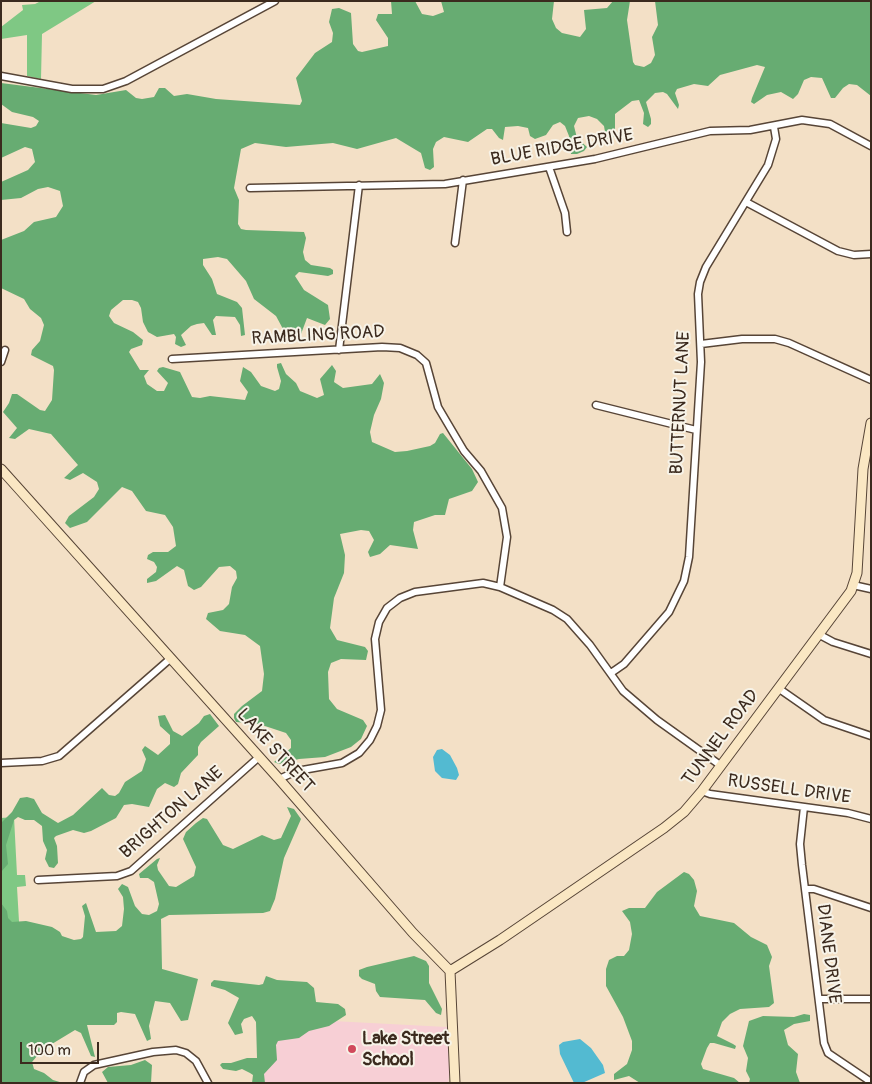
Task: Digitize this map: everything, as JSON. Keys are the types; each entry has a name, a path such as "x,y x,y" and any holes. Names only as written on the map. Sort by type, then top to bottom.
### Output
{"main road":[{"name":"TUNNEL ROAD","path":"450,971 493,945 664,828 684,812 702,791 854,585 857,573 866,444 871,423"},
{"name":"LAKE STREET","path":"1,469 280,779 413,933 450,971"},
{"path":"450,971 455,1083"}],"street":[{"path":"1,76 72,89 103,89 126,81 275,1"},
{"name":"BLUE RIDGE DRIVE","path":"250,188 445,184 642,149 710,131 774,127 787,122 815,121 830,124 871,146"},
{"name":"BUTTERNUT LANE","path":"611,673 624,664 669,612 684,580 689,557 701,344 698,294 700,282 706,267 768,165 774,152 776,139 774,127"},
{"path":"549,167 565,214 567,232"},
{"path":"454,243 463,180"},
{"path":"339,350 359,185"},
{"path":"746,202 838,251 854,256 871,254"},
{"path":"701,344 742,339 775,340 789,343 871,380"},
{"name":"RAMBLING ROAD","path":"172,360 400,348 417,355 426,363 438,407 464,451 480,471 502,508 507,537 500,587"},
{"path":"1,362 5,350"},
{"path":"596,405 696,430"},
{"path":"280,779 296,771 342,763 358,752 370,740 377,726 381,710 376,639 379,622 387,608 400,598 415,592 483,583 500,587 553,610 567,619 611,673 623,691 640,706 720,765"},
{"path":"854,585 871,589"},
{"path":"818,634 833,642 871,654"},
{"path":"1,763 42,761 59,756 171,658"},
{"path":"778,688 824,720 871,736"},
{"name":"BRIGHTON LANE","path":"38,880 117,876 131,871 259,757"},
{"name":"RUSSELL DRIVE","path":"702,791 710,794 848,813 871,819"},
{"name":"DIANE DRIVE","path":"804,807 800,844 824,1043 828,1053 871,1082"},
{"path":"804,889 814,889 871,908"},
{"path":"819,999 871,998"},
{"path":"80,1083 84,1072 94,1065 153,1052 176,1050 186,1053 196,1061 208,1083"}],"shaded area":[{"name":"Lake Street School","path":"256,1017 447,1027 450,1071 448,1083 258,1083"}],"green space":[{"path":"41,1 96,1 42,34 41,79 27,76 27,35 1,39 1,27 23,10 22,5 35,4"},
{"path":"391,1 415,1 422,14 433,16 444,12 441,1 554,1 552,19 556,28 562,33 580,37 586,29 584,10 607,8 613,1 630,1 627,20 633,62 635,65 644,67 651,63 655,55 652,37 658,25 655,1 871,1 871,96 857,85 849,84 835,98 831,98 822,78 811,77 804,80 798,94 793,99 781,92 767,95 754,104 751,102 752,98 765,67 757,65 720,75 708,86 694,84 677,89 675,93 679,105 678,109 667,94 663,92 655,93 646,102 651,119 651,124 648,127 643,124 644,113 639,100 632,101 615,114 615,135 611,140 606,138 604,126 597,119 589,116 578,118 574,126 577,138 587,147 584,151 577,154 571,154 569,136 565,126 560,122 553,125 546,135 535,139 530,136 528,128 518,126 505,127 503,140 492,129 487,129 468,142 444,137 436,142 433,149 434,167 430,170 425,168 421,153 396,138 357,149 333,143 286,147 255,143 241,149 234,188 239,200 238,224 241,229 246,230 304,232 306,238 303,252 305,260 311,265 330,268 333,270 333,274 328,276 299,272 295,276 304,290 328,305 330,319 325,325 307,318 301,334 283,329 276,316 254,299 246,281 227,259 218,257 203,259 203,265 212,279 217,294 237,302 242,308 245,335 241,336 240,325 235,317 216,316 213,320 216,335 212,335 204,323 191,326 181,335 186,345 181,347 175,344 176,337 174,334 157,337 148,332 143,322 138,302 123,300 111,310 109,316 114,323 133,332 143,340 142,345 131,349 129,352 140,370 149,370 144,376 147,384 157,391 164,391 168,383 157,371 163,367 180,372 192,397 210,396 245,400 248,392 240,381 243,367 251,372 261,386 275,391 279,389 281,381 277,364 281,363 286,374 296,383 300,391 317,398 324,395 320,379 332,365 336,371 334,382 343,388 372,384 380,374 384,383 381,399 374,415 370,432 372,442 395,452 407,451 430,446 443,433 472,469 478,482 472,491 449,499 445,515 435,515 414,522 413,530 418,549 390,545 380,554 370,557 368,552 374,540 369,531 361,530 340,534 345,555 344,573 334,598 330,628 337,640 365,647 368,651 366,660 341,659 331,663 328,672 329,699 337,709 363,720 367,726 361,739 351,747 325,757 299,759 279,764 274,762 291,748 291,740 286,733 259,724 236,722 234,718 234,714 242,706 262,691 264,674 260,646 245,635 220,631 206,619 208,613 223,610 229,604 232,587 237,578 236,571 230,566 219,567 201,587 194,590 188,586 184,570 177,566 156,581 147,583 147,579 156,572 157,567 154,562 147,559 148,555 153,552 168,552 176,546 173,527 165,515 146,511 132,491 122,487 87,522 70,528 65,523 69,516 94,497 99,489 97,482 83,473 70,480 64,478 78,465 51,434 29,429 15,439 9,438 17,428 3,412 12,394 17,394 40,410 45,411 52,400 54,370 53,366 31,355 32,350 40,341 44,325 41,318 30,309 24,299 1,288 1,240 24,231 34,222 56,217 63,206 60,191 48,187 38,189 21,198 1,200 1,182 28,170 35,162 32,149 25,147 1,158 1,123 31,128 36,126 39,121 33,117 12,112 1,104 1,83 96,95 126,90 136,98 142,99 154,97 159,88 165,88 174,96 187,94 216,99 300,105 302,101 296,78 315,53 332,42 333,33 329,22 332,9 339,8 351,13 353,44 358,51 362,52 388,46 388,38 376,20 378,14 392,14"},
{"path":"210,714 219,726 201,742 198,747 198,755 181,773 178,784 174,787 165,783 157,789 149,807 132,804 124,805 116,818 91,831 84,833 73,830 56,836 54,838 57,846 58,863 54,868 49,867 45,859 47,850 43,841 42,826 34,820 25,820 18,817 14,820 6,845 8,864 1,872 1,823 12,812 20,798 34,799 42,813 58,823 73,815 102,788 109,795 115,796 119,793 125,782 142,771 146,759 142,750 145,746 158,755 170,744 170,735 160,726 158,716 165,715 173,731 182,736 199,723 204,716"},
{"path":"287,807 294,809 301,819 284,858 275,899 270,911 263,913 169,915 161,919 162,969 198,979 188,1020 181,1021 170,1003 155,1001 149,1026 151,1039 147,1041 135,1014 117,1013 117,1022 114,1025 87,1025 95,1057 91,1056 81,1033 75,1030 42,1050 32,1062 34,1069 44,1073 53,1080 63,1083 1,1083 1,903 12,922 26,921 52,927 60,932 62,936 74,940 83,937 85,916 82,906 86,903 96,932 116,931 122,926 123,897 118,889 122,884 128,887 135,906 142,914 149,915 157,911 159,904 154,882 148,878 140,878 139,874 157,859 160,858 157,865 158,870 169,886 176,887 194,876 196,867 183,839 186,832 196,823 203,818 207,819 223,845 233,849 262,835 274,840 281,838 291,816"},
{"path":"14,817 17,875 25,875 26,886 17,887 21,956 1,1051 1,818"},
{"path":"684,872 689,874 694,880 697,891 694,906 700,916 734,923 751,937 767,945 772,957 769,966 774,1003 769,1007 740,1009 730,1014 722,1022 717,1036 736,1046 735,1049 714,1043 710,1043 707,1048 701,1064 703,1069 734,1078 740,1083 640,1083 629,1076 614,1080 614,1074 627,1064 632,1050 632,1041 623,1017 606,986 606,969 609,960 617,956 624,956 629,950 632,934 630,922 622,911 629,908 645,908 657,892"},
{"path":"414,956 426,961 429,966 429,983 442,1009 441,1015 436,1013 425,1000 380,997 376,991 375,984 359,976 359,970 367,967"},
{"path":"266,976 277,980 307,982 314,988 316,1002 338,1004 345,1009 346,1015 329,1026 309,1031 299,1038 278,1041 276,1045 277,1060 264,1074 265,1083 252,1083 253,1075 250,1073 242,1069 236,1071 223,1069 220,1065 247,1058 257,1058 256,1022 252,1016 244,1019 241,1024 243,1033 235,1035 228,1023 239,998 225,990 211,986 211,983 214,980 259,985 263,984"},
{"path":"804,1014 810,1015 810,1021 794,1024 784,1030 788,1045 798,1054 796,1072 800,1083 749,1083 750,1079 746,1071 748,1058 743,1046 749,1021 763,1016 794,1017"},
{"path":"145,1060 152,1065 151,1083 108,1083 102,1072 108,1067 131,1065"}],"water":[{"path":"442,749 450,755 457,768 459,775 456,780 442,778 435,771 433,757 437,750"},
{"path":"580,1039 591,1048 603,1065 605,1073 582,1083 574,1083 560,1054 559,1045 563,1042"}],"place":[{"name":"Lake Street School","path":"352,1049"}]}
